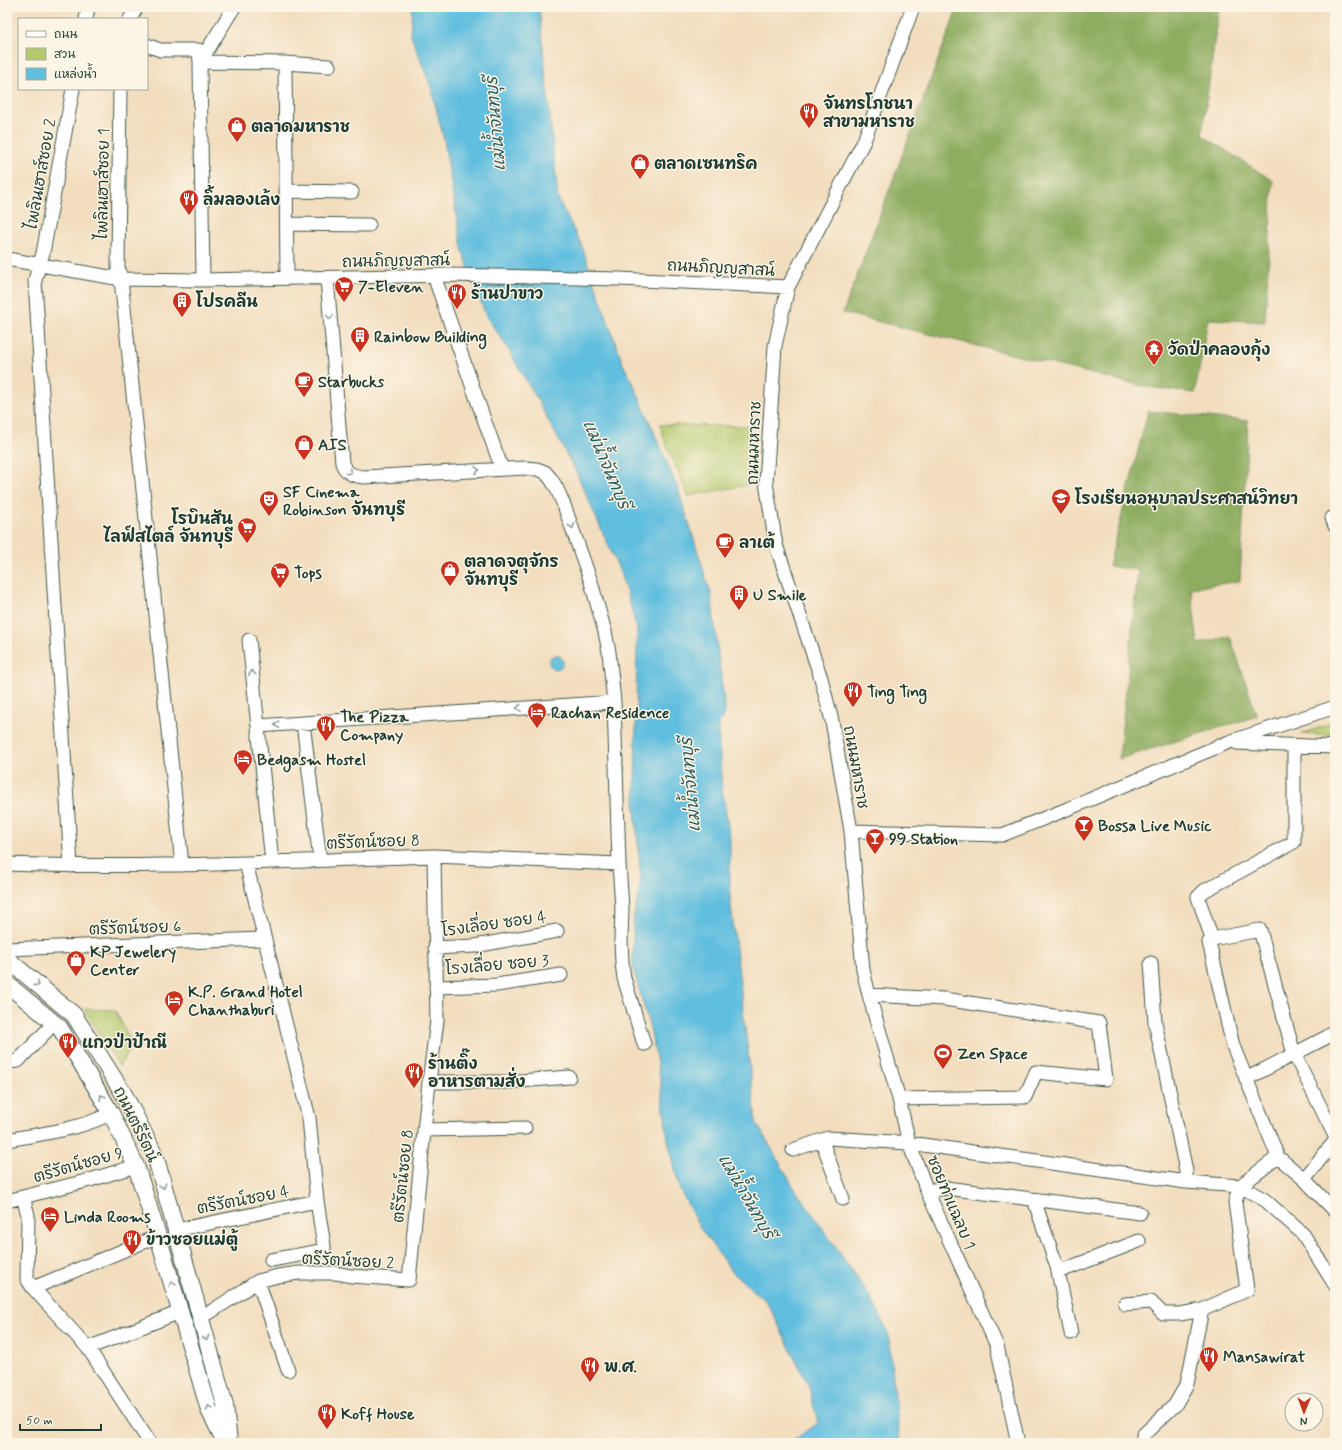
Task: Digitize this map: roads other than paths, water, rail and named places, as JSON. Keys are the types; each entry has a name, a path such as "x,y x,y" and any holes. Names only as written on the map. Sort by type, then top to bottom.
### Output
{"main road":[{"name":"ถนนตรีรัตน์","path":"7,958 74,1015 119,1087 155,1155 225,1405 229,1442"},
{"name":"ถนนตรีรัตน์","path":"7,984 60,1028 111,1113 136,1166 209,1410 229,1442"}],"street":[{"path":"86,18 88,7"},
{"path":"131,18 137,7"},
{"path":"200,62 234,7"},
{"name":"ถนนมหาราช","path":"863,970 851,831 832,721 821,678 776,545 766,483 775,346 788,287 864,141 913,7"},
{"path":"148,45 160,50 199,50 203,280"},
{"path":"200,62 285,63 330,66"},
{"path":"285,63 288,278"},
{"name":"ไพลินเฮาส์ซอย 2","path":"71,866 35,280 40,264 73,90"},
{"name":"ไพลินเฮาส์ซอย 1","path":"120,90 118,267 121,279 182,865"},
{"path":"287,191 352,192"},
{"path":"288,224 369,225"},
{"name":"ถนนภิญญสาสน์","path":"7,259 121,279 203,280 450,275 619,279 788,287"},
{"path":"434,276 502,469"},
{"path":"327,278 342,463 346,471 356,476 364,477 502,469 537,469 545,472 551,478 564,505 601,614 609,652 614,702 619,864 622,908 621,940 624,978 644,1044"},
{"path":"1335,518 1332,518 1335,526"},
{"path":"248,640 272,862"},
{"path":"258,726 614,702"},
{"path":"851,831 1002,835 1229,742 1335,707"},
{"path":"303,723 320,860"},
{"path":"1229,742 1335,747"},
{"path":"1294,745 1294,842 1204,891 1198,897 1212,939 1209,942 1232,1046 1278,1157 1304,1179 1335,1210"},
{"path":"434,856 619,864"},
{"name":"ตรีรัตน์ซอย 8","path":"7,864 71,866 182,865 434,856 437,1021 429,1082 409,1280"},
{"path":"246,863 309,1118 317,1201 324,1249 321,1251 271,1260"},
{"path":"1212,939 1260,930 1294,1054 1335,1136"},
{"name":"โรงเลื่อย ซอย 4","path":"436,948 474,946 557,931"},
{"name":"ตรีรัตน์ซอย 6","path":"7,949 264,938"},
{"path":"1151,963 1155,1022 1186,1171 1186,1182"},
{"name":"ซอยท่าแฉลบ 1","path":"863,970 899,1099 909,1143 927,1191 997,1346 1018,1443"},
{"name":"โรงเลื่อย ซอย 3","path":"436,987 497,985 561,975"},
{"path":"869,995 944,999 1099,1022 1106,1079 1036,1072 1025,1097 899,1099"},
{"path":"7,1062 18,1061 54,1023"},
{"path":"1246,1079 1327,1037 1335,1031"},
{"path":"429,1082 508,1082 569,1077"},
{"path":"7,1140 85,1124 99,1120 111,1113"},
{"path":"424,1130 525,1128"},
{"path":"793,1150 828,1138 909,1143 1186,1182 1240,1186 1265,1200 1303,1234 1335,1285"},
{"path":"822,1140 843,1199"},
{"path":"1304,1179 1335,1141"},
{"path":"1125,1304 1152,1302 1163,1314 1174,1314 1202,1310 1247,1290 1236,1202 1240,1186 1278,1157"},
{"name":"ตรีรัตน์ซอย 9","path":"7,1199 23,1197 90,1180 136,1166"},
{"path":"927,1191 946,1188 1140,1213"},
{"path":"23,1197 28,1215 27,1279 33,1288 88,1348 150,1443"},
{"path":"1034,1200 1058,1272 1071,1333"},
{"name":"ตรีรัตน์ซอย 4","path":"176,1230 317,1201"},
{"path":"33,1288 158,1236"},
{"path":"1058,1272 1139,1241"},
{"name":"ตรีรัตน์ซอย 2","path":"200,1317 258,1282 278,1276 300,1273 336,1273 354,1276 409,1280"},
{"path":"258,1282 288,1370"},
{"path":"1143,1443 1143,1435 1175,1405 1188,1384 1202,1310"},
{"path":"88,1348 180,1312"}],"water":[{"name":"แม่น้ำจันทบุรี","path":"413,7 539,7 558,199 581,244 623,364 634,385 678,489 711,594 725,711 718,727 722,790 730,838 730,897 756,1122 793,1186 871,1298 888,1332 900,1443 790,1443 818,1423 808,1384 767,1302 732,1272 700,1228 680,1190 668,1140 660,1078 650,1028 633,967 633,922 641,880 635,809 637,630 618,567 577,474 536,397 504,342 486,316 462,249 444,140 431,87 411,36"},
{"path":"556,655 561,657 563,662 561,667 556,669 551,667 549,662 551,657"}],"place":[{"name":"จันทรโภชนา สาขามหาราช","path":"809,129"},
{"name":"ตลาดมหาราช","path":"237,143"},
{"name":"ตลาดเซนทริค","path":"640,180"},
{"name":"ลิ้มลองเล้ง","path":"189,216"},
{"name":"7-Eleven","path":"344,303"},
{"name":"ร้านปาขาว","path":"457,310"},
{"name":"โปรคลีน","path":"182,318"},
{"name":"Rainbow Building","path":"360,353"},
{"name":"วัดป่าคลองกุ้ง","path":"1154,366"},
{"name":"Starbucks","path":"304,398"},
{"name":"AIS","path":"304,461"},
{"name":"โรงเรียนอนุบาลประศาสน์วิทยา","path":"1061,515"},
{"name":"SF Cinema Robinson จันทบุรี","path":"269,517"},
{"name":"โรบินสัน ไลฟ์สไตล์ จันทบุรี","path":"247,544"},
{"name":"ลาเต้","path":"725,559"},
{"name":"ตลาดจตุจักร จันทบุรี","path":"450,587"},
{"name":"Tops","path":"280,589"},
{"name":"U Smile","path":"739,611"},
{"name":"Ting Ting","path":"853,708"},
{"name":"Rachan Residence","path":"537,729"},
{"name":"The Pizza Company","path":"326,742"},
{"name":"Bedgasm Hostel","path":"243,776"},
{"name":"Bossa Live Music","path":"1084,842"},
{"name":"99 Station","path":"875,855"},
{"name":"KP Jewelery Center","path":"76,977"},
{"name":"K.P. Grand Hotel Chanthaburi","path":"174,1017"},
{"name":"แกวป่าป้าณี","path":"68,1059"},
{"name":"Zen Space","path":"943,1070"},
{"name":"ร้านติ๊ง อาหารตามสั่ง","path":"414,1089"},
{"name":"Linda Rooms","path":"50,1233"},
{"name":"ข้าวซอยแม่ตู้","path":"132,1256"},
{"name":"Mansawirat","path":"1209,1373"},
{"name":"พ.ศ.","path":"590,1383"},
{"name":"Koff House","path":"327,1430"}]}
